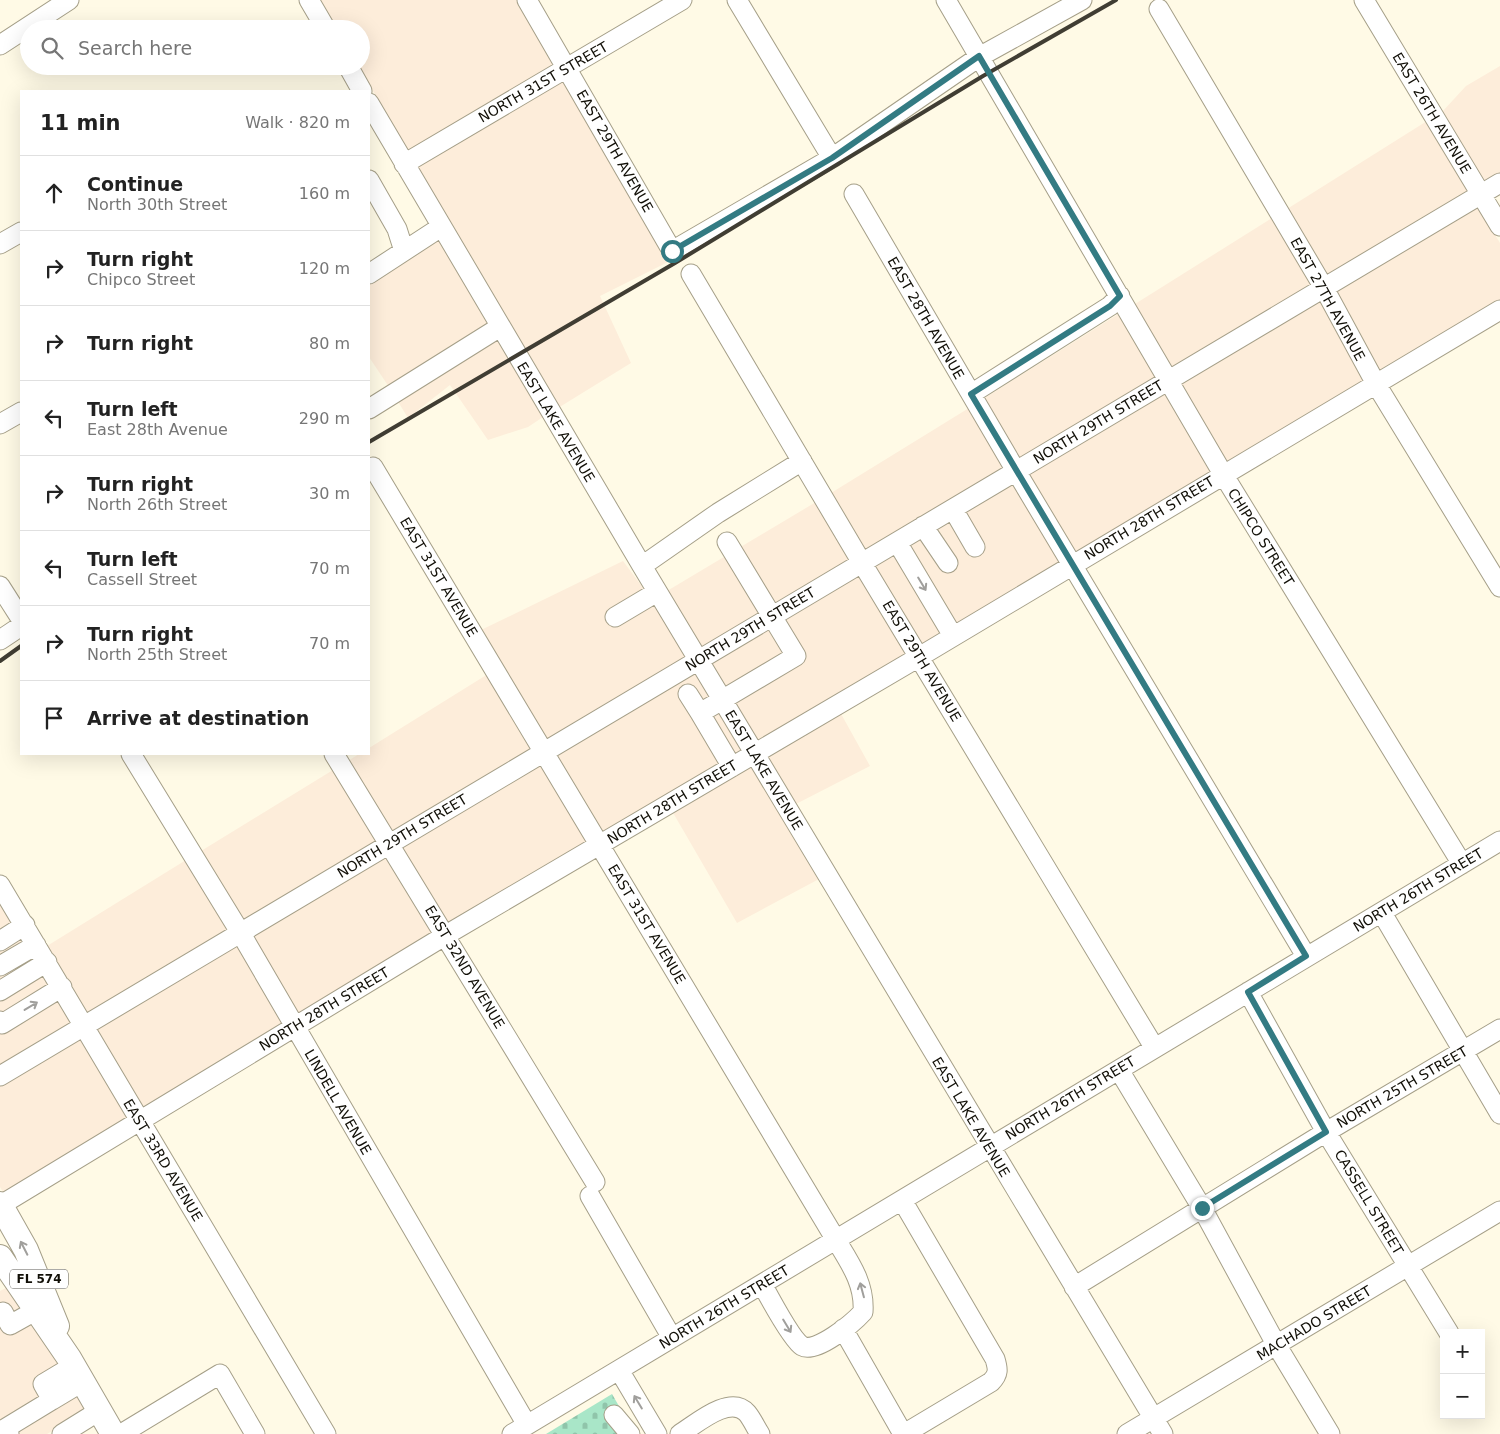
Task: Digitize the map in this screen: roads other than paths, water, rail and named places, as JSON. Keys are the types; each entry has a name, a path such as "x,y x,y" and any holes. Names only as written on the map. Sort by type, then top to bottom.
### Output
{"main road":[{"name":"FL 574","path":"0,1205 26,1250 75,1369"},
{"name":"FL 574","path":"4,1272 36,1311 75,1369 113,1434"}],"street":[{"path":"38,20 69,0"},
{"path":"309,0 321,20"},
{"name":"EAST 29TH AVENUE","path":"527,0 672,251 832,158"},
{"name":"NORTH 31ST STREET","path":"404,164 682,0"},
{"path":"737,0 832,158 979,56 1082,0"},
{"name":"CHIPCO STREET","path":"946,0 1222,474 1462,864"},
{"name":"EAST 26TH AVENUE","path":"1364,0 1500,226"},
{"name":"EAST 27TH AVENUE","path":"1159,9 1324,288 1376,384 1500,587"},
{"path":"0,45 20,32"},
{"path":"353,75 361,90"},
{"name":"EAST LAKE AVENUE","path":"370,105 441,228 754,754 989,1147 1159,1426"},
{"path":"370,182 398,229 404,252"},
{"name":"NORTH 29TH STREET","path":"0,1076 1500,183"},
{"name":"EAST 28TH AVENUE","path":"854,194 1016,471 1306,956"},
{"path":"370,273 441,228"},
{"path":"0,244 20,233"},
{"name":"EAST 29TH AVENUE","path":"691,274 1154,1047"},
{"path":"971,394 1110,306 1120,296"},
{"name":"NORTH 28TH STREET","path":"0,1205 446,935 919,657 1222,474 1500,310"},
{"path":"370,408 500,327"},
{"path":"0,424 20,413"},
{"path":"642,566 718,513 802,462"},
{"name":"EAST 31ST AVENUE","path":"373,467 861,1283 864,1298 863,1312 843,1329 815,1347 802,1346 797,1342 762,1284"},
{"path":"952,509 975,547"},
{"path":"923,526 948,563"},
{"path":"700,713 796,656 727,542"},
{"path":"897,542 953,636"},
{"path":"0,586 20,617"},
{"path":"615,617 658,592"},
{"path":"0,640 20,627"},
{"path":"688,694 732,767"},
{"name":"LINDELL AVENUE","path":"132,755 240,932 520,1429"},
{"name":"EAST 32ND AVENUE","path":"335,755 388,845 446,935 592,1189 672,1338"},
{"name":"NORTH 26TH STREET","path":"520,1429 1306,956 1382,913 1500,840"},
{"name":"EAST 33RD AVENUE","path":"3,896 25,925 326,1434"},
{"path":"1382,913 1500,1114"},
{"path":"0,941 25,925"},
{"path":"0,966 36,945"},
{"path":"0,991 47,962"},
{"path":"0,1021 2,1024 62,987"},
{"name":"CASSELL STREET","path":"1248,992 1326,1132 1447,1329"},
{"name":"NORTH 25TH STREET","path":"1074,1287 1326,1132 1500,1029"},
{"path":"1119,1070 1202,1208 1277,1346 1330,1434"},
{"path":"843,1329 903,1434 991,1382 997,1376 998,1368 995,1359 902,1200"},
{"name":"MACHADO STREET","path":"1128,1434 1159,1426 1277,1346 1500,1211"},
{"path":"0,1314 3,1312 10,1325 36,1311"},
{"path":"10,1434 6,1428 52,1400 43,1384 75,1369"},
{"path":"619,1370 658,1434"},
{"path":"121,1434 220,1374 255,1434"},
{"path":"680,1434 719,1410 729,1407 747,1412 760,1434"},
{"path":"62,1434 99,1411"},
{"path":"614,1415 630,1434"}],"railway":[{"path":"370,441 675,263 983,76 1116,0"},
{"path":"0,661 20,647"}]}
